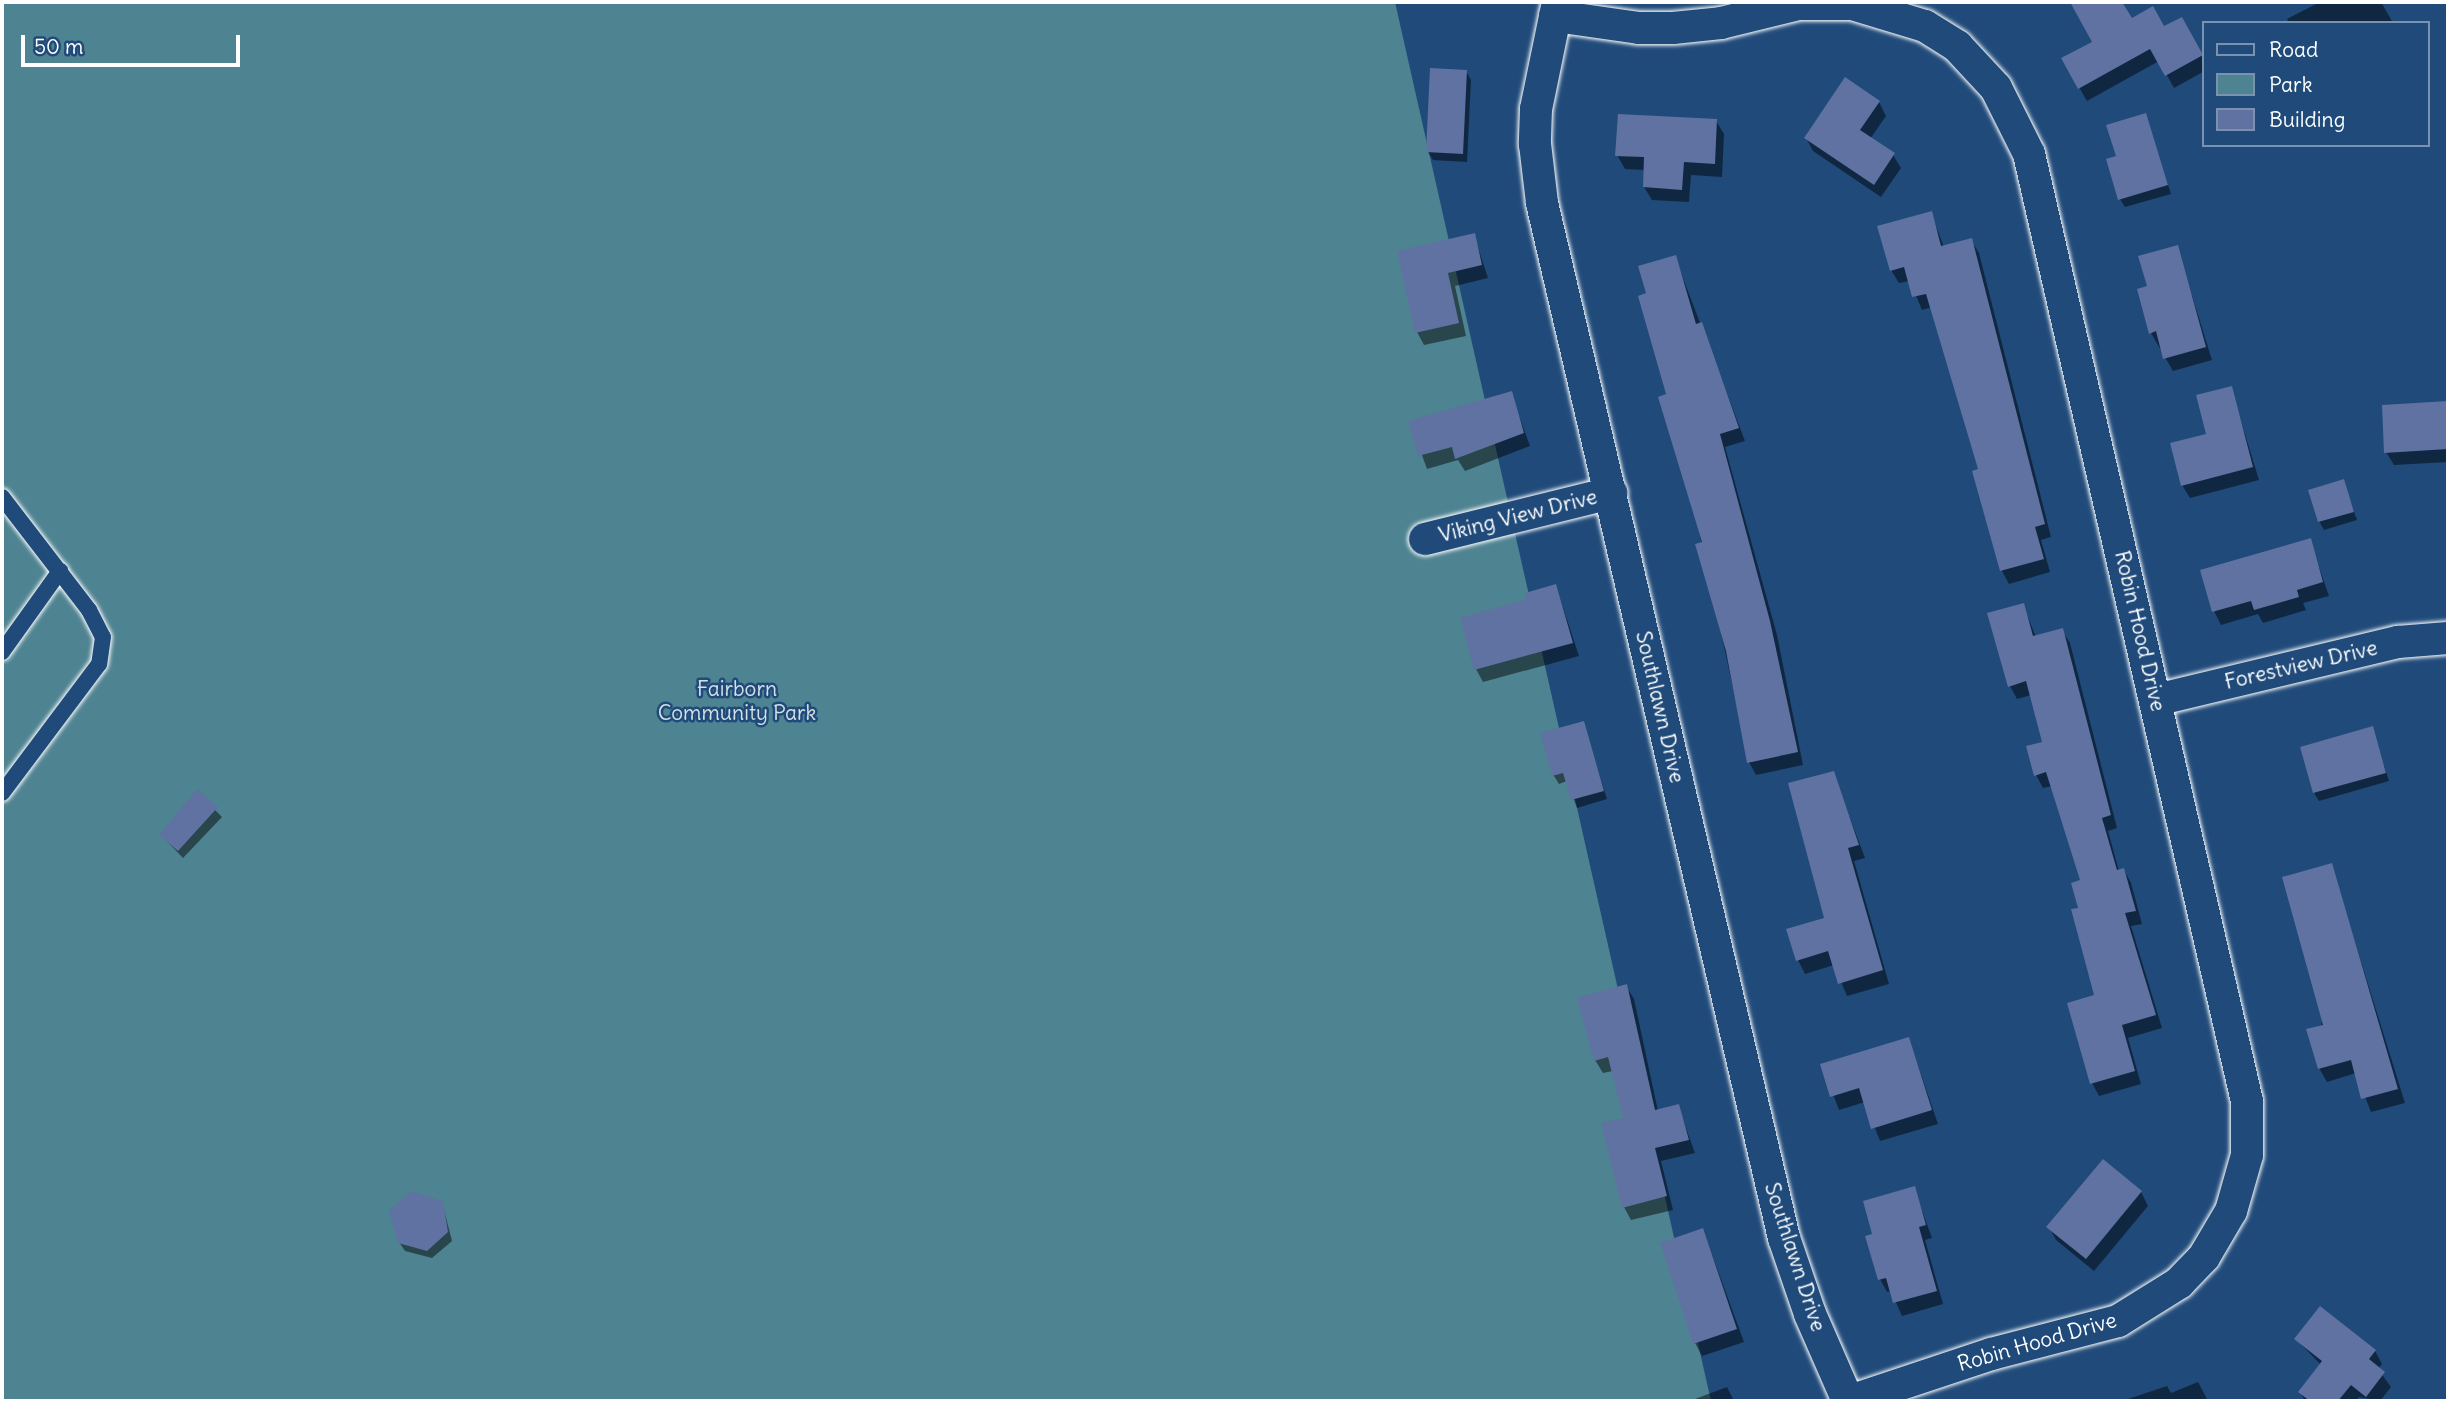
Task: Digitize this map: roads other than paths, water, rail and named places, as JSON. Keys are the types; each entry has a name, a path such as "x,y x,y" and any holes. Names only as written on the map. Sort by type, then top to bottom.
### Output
{"street":[{"name":"Robin Hood Drive","path":"1556,9 1673,28 1721,23 1800,4 1852,4 1925,26 1958,46 1981,69 2019,128 2029,154 2247,1101 2247,1155 2231,1211 2204,1257 2179,1283 2118,1321 1990,1354 1849,1401"},
{"name":"Southlawn Drive","path":"1556,9 1536,109 1537,174 1784,1238 1810,1314 1849,1401"},
{"name":"Viking View Drive","path":"1425,539 1611,493"},
{"name":"Forestview Drive","path":"2156,700 2398,642 2448,638"}],"lane":[{"path":"2,497 89,610 103,637 99,664 2,793"},
{"path":"2,652 60,571"}],"park label":[{"name":"Fairborn Community Park","path":"737,701"}]}
